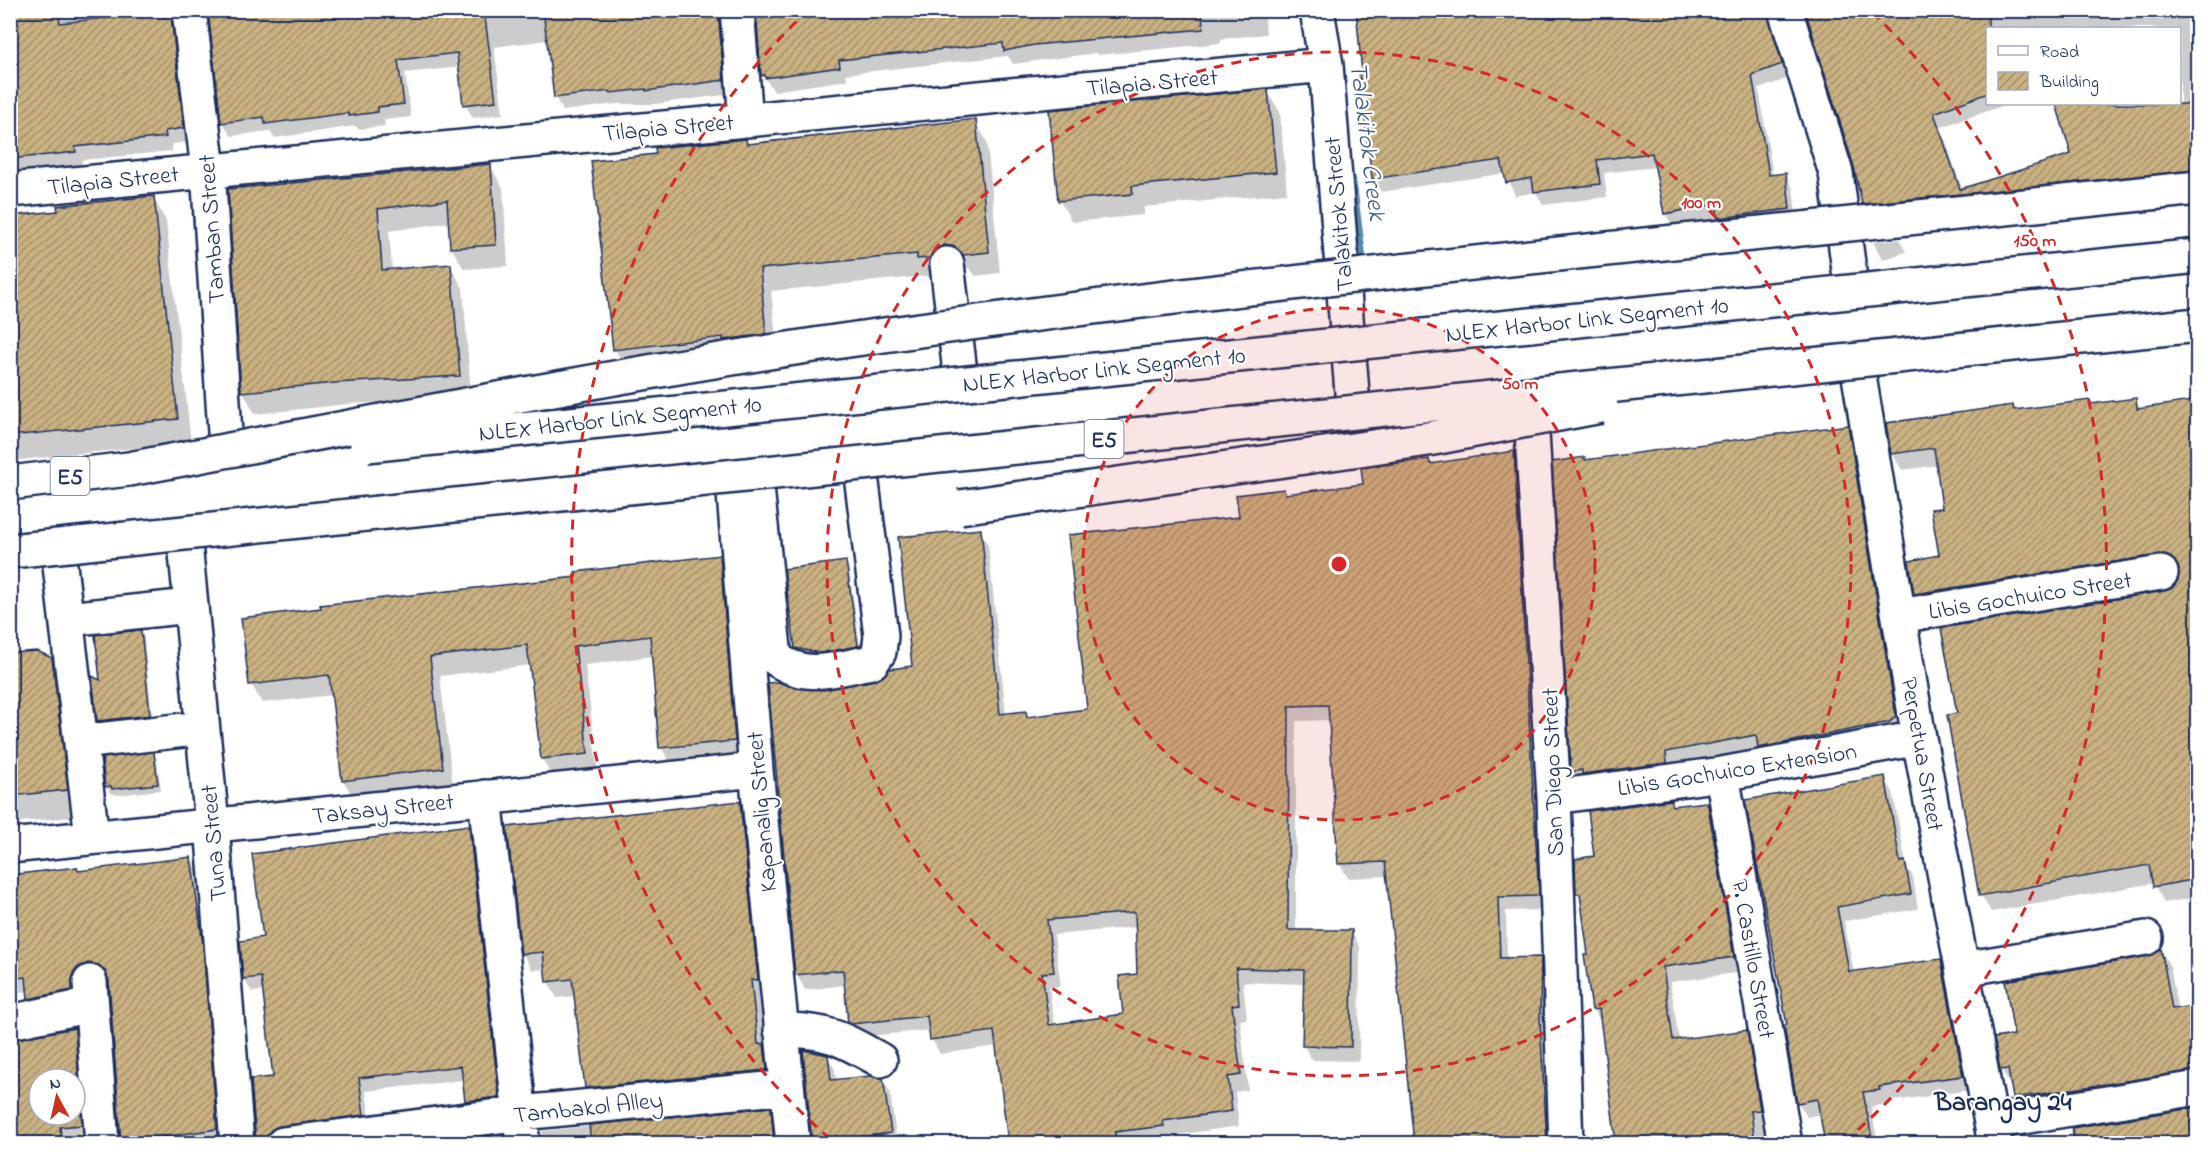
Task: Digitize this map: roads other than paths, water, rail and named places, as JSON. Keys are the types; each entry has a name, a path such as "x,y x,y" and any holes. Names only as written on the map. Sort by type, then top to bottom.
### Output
{"main road":[{"name":"Tamban Street","path":"189,10 208,170 226,448"},
{"path":"737,10 746,120"},
{"name":"Talakitok Street","path":"1317,10 1326,65 1354,418"},
{"path":"1785,10 1836,173 1850,278"},
{"name":"Tilapia Street","path":"10,190 1326,65"},
{"path":"129,469 587,384 818,345 1275,286 2198,188"},
{"name":"NLEX Harbor Link Segment 10","path":"10,483 2198,256"},
{"path":"947,264 960,372"},
{"name":"E5","path":"10,551 2198,325"},
{"path":"960,507 1428,439 1824,364"},
{"name":"Perpetua Street","path":"1857,364 1919,738 1994,1133"},
{"name":"San Diego Street","path":"1530,400 1554,797 1566,1143"},
{"path":"754,583 775,658 788,668 803,673 872,662 879,652 881,636 860,466"},
{"name":"Kapanalig Street","path":"744,479 754,583 756,770 793,1143"},
{"name":"Tuna Street","path":"185,543 212,825 237,1143"},
{"path":"59,557 92,837"},
{"name":"Libis Gochuico Street","path":"1899,616 2161,573"},
{"path":"68,619 190,606"},
{"path":"81,742 202,728"},
{"name":"Libis Gochuico Extension","path":"1554,797 1722,774 1919,738"},
{"name":"Taksay Street","path":"10,846 756,770"},
{"name":"P. Castillo Street","path":"1722,774 1785,1143"},
{"path":"485,797 522,1128"},
{"path":"1963,969 2146,938"},
{"path":"10,1022 91,993 102,1143"},
{"path":"781,1030 810,1030 840,1037 880,1060"},
{"name":"Tambakol Alley","path":"283,1143 522,1128 787,1087"},
{"path":"1994,1133 2198,1088"}],"waterway":[{"name":"Talakitok Creek","path":"1351,179 1363,271"}],"district":[{"name":"Barangay 24","path":"2003,1101"}]}
